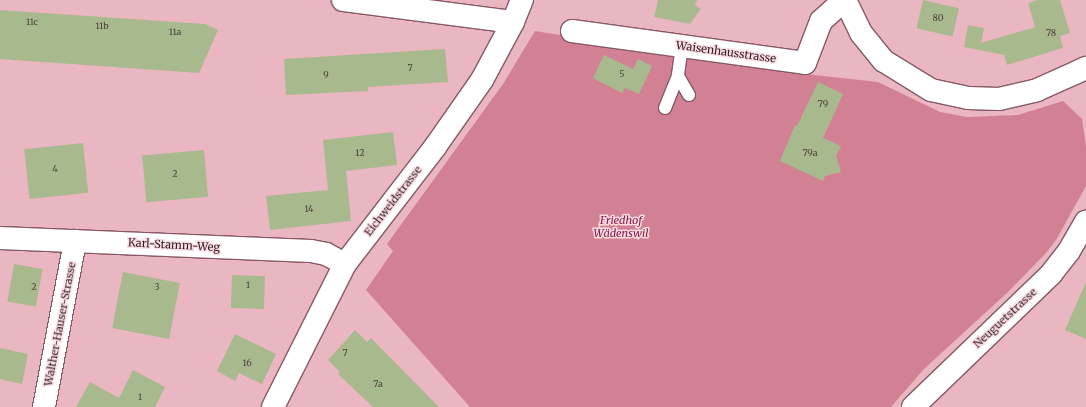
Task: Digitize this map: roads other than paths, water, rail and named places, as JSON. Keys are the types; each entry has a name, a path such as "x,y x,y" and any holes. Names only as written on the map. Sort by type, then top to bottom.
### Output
{"street":[{"path":"343,0 379,2 513,22"},
{"name":"Eichweidstrasse","path":"274,406 345,264 440,140 482,80 513,22 522,0"},
{"path":"845,0 861,33 884,61 930,90 968,98 1005,98 1037,90 1086,68"},
{"name":"Waisenhausstrasse","path":"572,31 805,63 821,21 845,0"},
{"name":"Neuguetstrasse","path":"913,407 948,371 1051,274 1069,251 1086,221"},
{"name":"Karl-Stamm-Weg","path":"0,238 311,251 326,254 345,264"},
{"name":"Walther-Hauser-Strasse","path":"44,407 75,241"}],"lane":[{"path":"665,108 678,76 682,46"},
{"path":"678,76 689,95"}],"park label":[{"name":"Friedhof Wädenswil","path":"621,227"}]}
